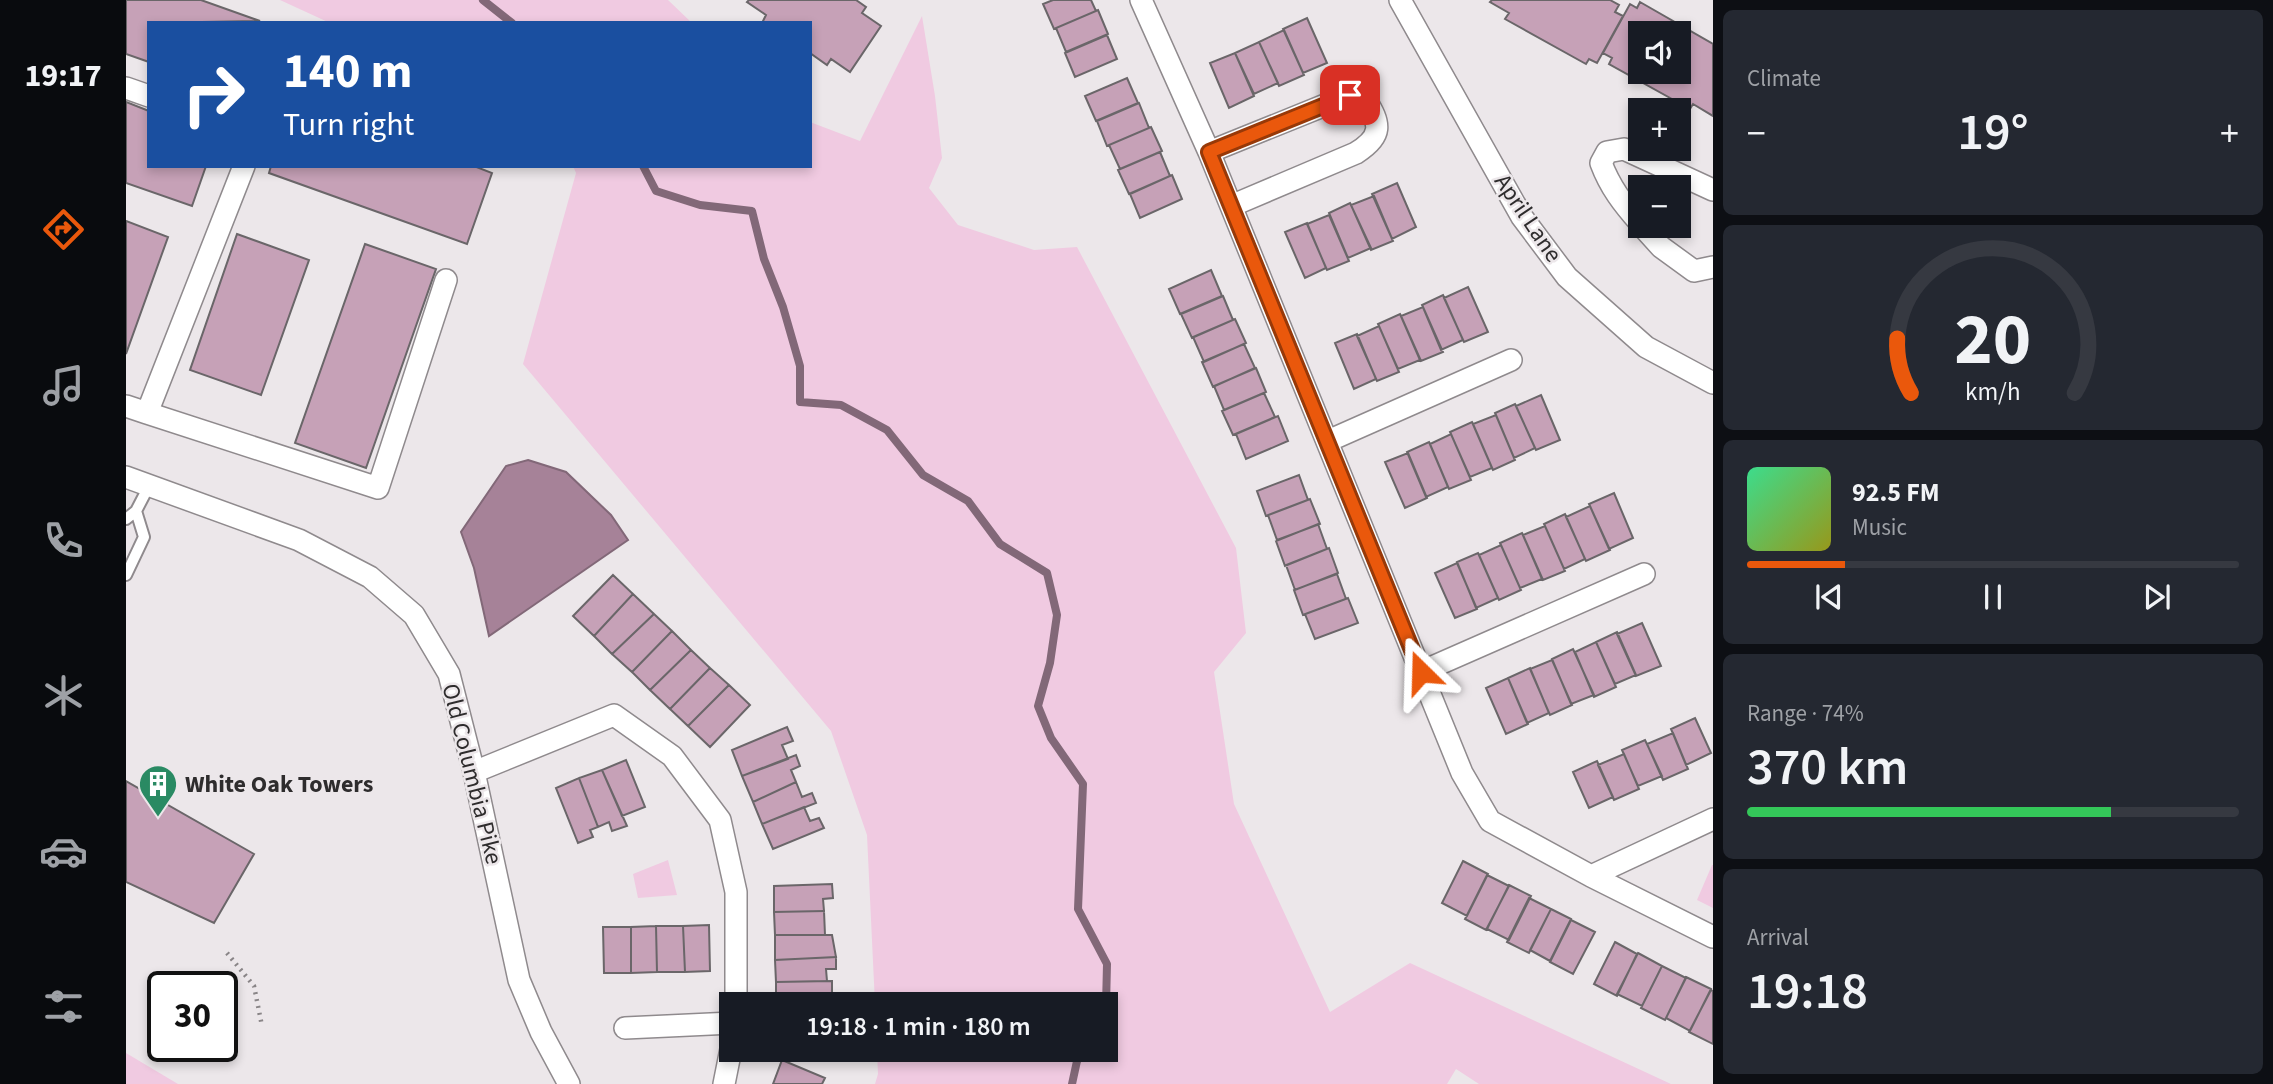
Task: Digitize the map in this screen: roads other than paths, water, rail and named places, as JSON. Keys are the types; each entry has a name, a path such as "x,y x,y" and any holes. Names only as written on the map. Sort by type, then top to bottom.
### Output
{"street":[{"path":"1141,0 1209,152 1462,773 1490,821 1591,876 1713,937"},
{"name":"April Lane","path":"1400,0 1522,217 1567,276 1646,347 1713,383"},
{"path":"126,88 147,95"},
{"path":"1209,152 1350,95 1365,99 1375,116 1378,130 1373,140 1356,153 1231,206"},
{"path":"1628,209 1607,180 1601,163 1607,152 1624,149 1678,175"},
{"path":"147,413 243,168"},
{"path":"1691,181 1713,190"},
{"path":"1653,238 1661,247 1695,271 1713,267"},
{"path":"126,406 378,488 446,280"},
{"path":"1328,441 1511,360"},
{"name":"Old Columbia Pike","path":"126,477 299,540 370,577 414,615 449,674 474,772 519,980 541,1032 569,1084"},
{"path":"1421,672 1644,574"},
{"path":"474,772 614,715 672,756 720,820 736,892 736,992"},
{"path":"1591,876 1713,819"},
{"path":"625,1028 719,1024"},
{"path":"724,1084 728,1062"}],"lane":[{"path":"126,519 136,511 149,486"},
{"path":"126,575 144,537 136,511"}],"waterway":[{"path":"483,0 509,21"},
{"path":"644,168 656,191 700,205 752,211 764,259 783,307 800,366 800,402 841,405 887,430 923,475 968,501 1000,544 1047,573 1057,615 1050,663 1038,706 1051,738 1083,784 1078,909 1107,964 1106,992"},
{"path":"1072,1084 1077,1062"}],"place":[{"name":"White Oak Towers","path":"158,818"}]}
